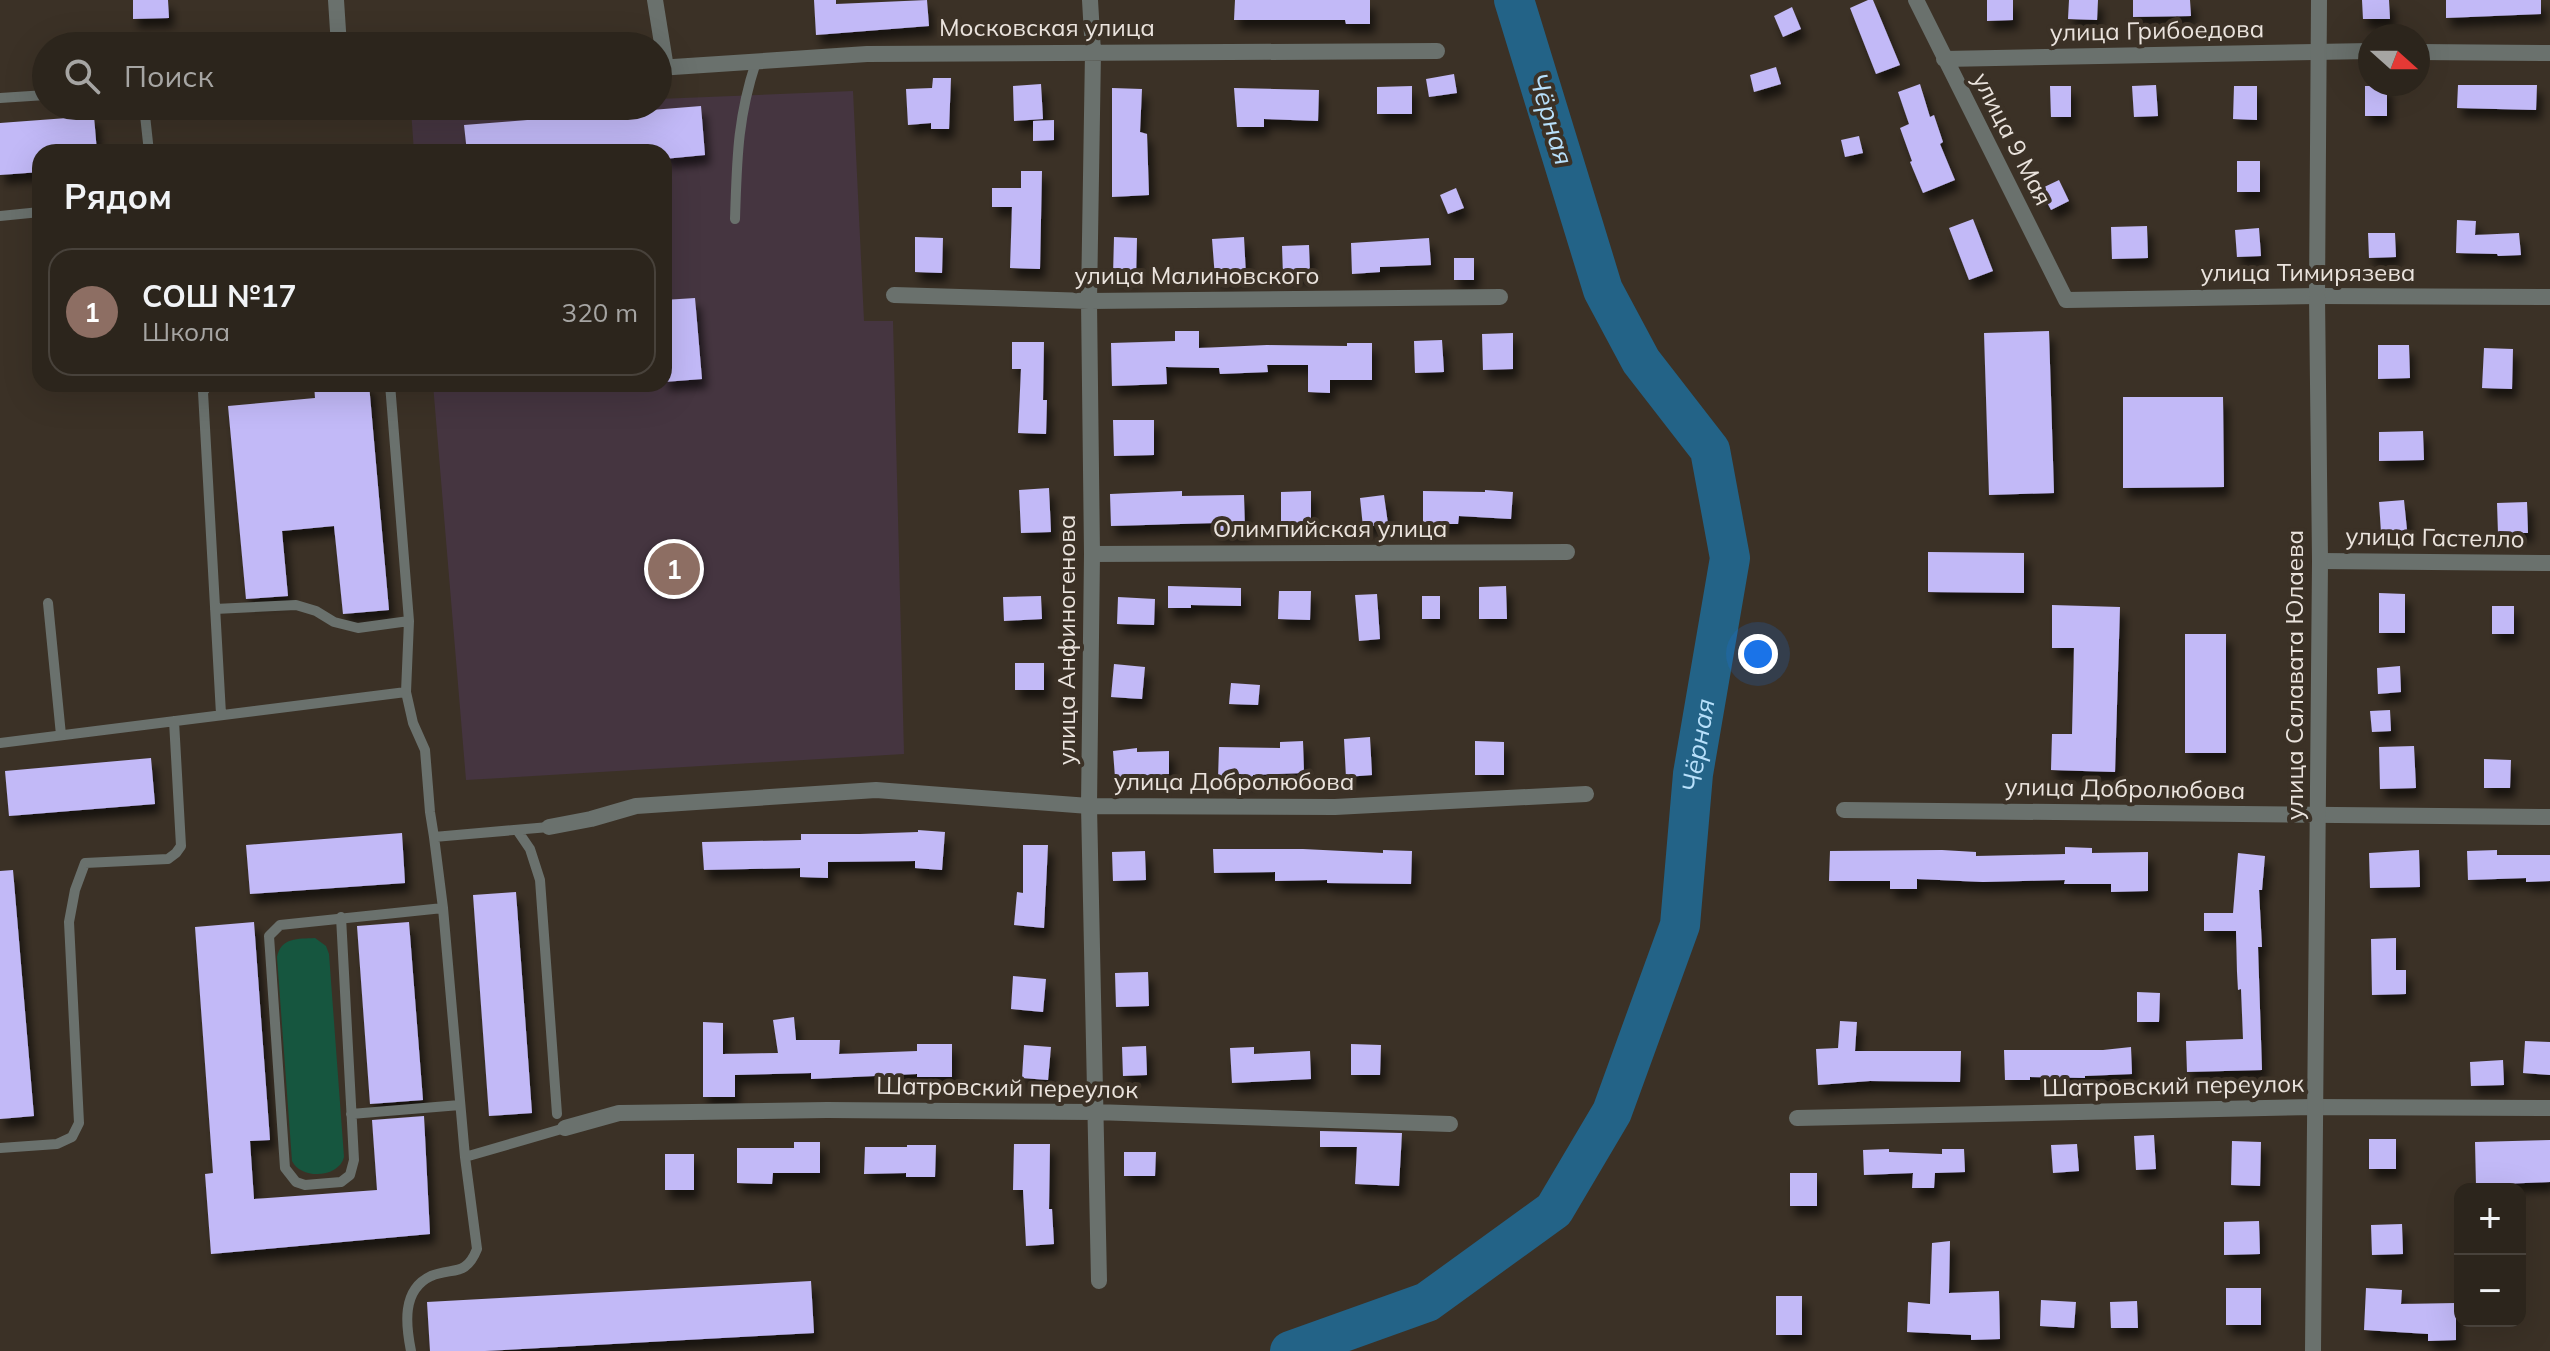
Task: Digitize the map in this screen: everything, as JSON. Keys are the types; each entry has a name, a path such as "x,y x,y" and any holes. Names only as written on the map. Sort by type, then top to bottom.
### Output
{"street":[{"path":"336,0 338,32"},
{"path":"655,0 658,32"},
{"name":"улица Анфиногенова","path":"1090,0 1093,52 1089,301 1092,554 1089,806 1099,1281"},
{"name":"улица 9 Мая","path":"1916,0 2066,300"},
{"name":"улица Салавата Юлаева","path":"2313,1351 2320,561 2317,296 2319,0"},
{"name":"Московская улица","path":"672,67 867,54 1437,51"},
{"name":"улица Грибоедова","path":"1944,59 2358,51"},
{"path":"2430,52 2550,53"},
{"name":"улица Малиновского","path":"894,295 1089,301 1500,297"},
{"name":"улица Тимирязева","path":"2066,300 2317,296 2550,297"},
{"name":"Олимпийская улица","path":"1092,554 1567,552"},
{"name":"улица Гастелло","path":"2320,561 2550,563"},
{"name":"улица Добролюбова","path":"549,827 636,806 876,790 1089,806 1335,807 1586,794"},
{"name":"улица Добролюбова","path":"1844,810 2550,817"},
{"name":"Шатровский переулок","path":"1797,1118 2314,1107 2550,1108"},
{"name":"Шатровский переулок","path":"561,1121 619,1113 827,1110 1095,1112 1450,1124"}],"lane":[{"path":"735,219 738,136 745,95 756,62"},
{"path":"0,98 32,96"},
{"path":"146,120 148,144"},
{"path":"0,216 32,213"},
{"path":"203,392 221,714"},
{"path":"391,392 409,621 406,692 413,723 425,750 477,1249 473,1259 463,1269 430,1277 412,1296 406,1321 411,1351"},
{"path":"48,603 61,735"},
{"path":"215,609 296,605 316,611 334,622 358,628 409,621"},
{"path":"0,743 406,692"},
{"path":"0,1148 57,1144 72,1137 79,1123 69,922 75,890 85,863 168,859 181,846 174,721"},
{"path":"434,837 549,827"},
{"path":"465,1157 561,1121 540,880 530,849 517,830"},
{"path":"341,917 354,1160 350,1175 341,1182 305,1185 289,1177 285,1168 269,936 280,925 341,917 443,908"},
{"path":"351,1114 460,1105"}],"shaded area":[{"path":"853,91 864,321 893,321 904,754 466,780 434,392 672,392 672,144 413,144 412,120 672,120 672,98"}],"green space":[{"path":"315,938 326,946 329,954 344,1157 335,1169 320,1174 303,1171 292,1161 277,957 286,942"}],"building":[{"path":"133,0 168,0 169,18 133,19"},
{"path":"814,0 836,0 836,4 927,0 929,26 816,35"},
{"path":"1235,0 1370,0 1370,24 1346,24 1345,20 1234,20"},
{"path":"1873,0 1900,65 1876,74 1850,8"},
{"path":"1987,0 2013,0 2013,20 1987,21"},
{"path":"2069,0 2098,0 2097,20 2068,19"},
{"path":"2133,0 2190,0 2191,16 2133,17"},
{"path":"2362,0 2389,0 2390,19 2363,19"},
{"path":"2446,0 2541,0 2541,14 2446,18"},
{"path":"1792,7 1801,29 1783,37 1774,16"},
{"path":"1776,67 1781,84 1754,92 1750,75"},
{"path":"1454,74 1457,93 1429,97 1426,79"},
{"path":"933,78 951,78 949,129 931,129 931,123 908,125 906,89 932,88"},
{"path":"1041,84 1043,119 1014,121 1013,86"},
{"path":"1920,84 1930,117 1934,115 1943,142 1940,144 1955,180 1923,193 1900,128 1909,124 1898,92"},
{"path":"2156,85 2158,116 2134,117 2132,86"},
{"path":"2458,85 2537,85 2536,110 2457,108"},
{"path":"1412,86 1412,114 1377,114 1377,87"},
{"path":"2050,86 2071,86 2071,117 2051,117"},
{"path":"2234,86 2257,86 2257,120 2233,119"},
{"path":"1112,88 1142,89 1140,132 1147,134 1149,195 1112,197"},
{"path":"1234,88 1319,90 1318,121 1264,119 1264,127 1237,127"},
{"path":"2365,96 2387,96 2387,116 2365,116"},
{"path":"701,106 705,155 672,158 672,144 466,144 464,125 526,120 672,120 672,108"},
{"path":"94,120 96,144 32,144 32,173 0,175 0,123"},
{"path":"1054,120 1054,140 1033,141 1033,121"},
{"path":"1859,136 1863,153 1845,157 1841,140"},
{"path":"2237,161 2260,161 2260,192 2237,192"},
{"path":"1021,171 1042,171 1040,269 1010,268 1012,207 992,207 992,188 1021,188"},
{"path":"2059,180 2069,201 2051,210 2040,189"},
{"path":"1456,188 1464,208 1448,214 1440,195"},
{"path":"1973,219 1993,271 1969,280 1949,228"},
{"path":"2457,220 2476,221 2475,235 2519,233 2521,255 2456,253"},
{"path":"2147,226 2148,258 2112,259 2111,227"},
{"path":"2259,228 2261,256 2237,257 2235,230"},
{"path":"2368,233 2395,233 2396,257 2369,258"},
{"path":"915,237 943,238 942,273 915,272"},
{"path":"1114,237 1137,238 1136,277 1113,276"},
{"path":"1244,237 1246,276 1215,278 1212,239"},
{"path":"1429,238 1431,265 1380,267 1380,272 1352,274 1351,243"},
{"path":"1309,245 1310,274 1283,275 1282,246"},
{"path":"1454,258 1474,258 1474,280 1454,280"},
{"path":"695,298 702,379 672,381 672,299"},
{"path":"1175,331 1199,331 1199,348 1372,343 1372,380 1330,380 1330,393 1308,392 1308,365 1267,365 1268,372 1220,374 1219,368 1166,367 1167,384 1112,386 1111,343 1175,341"},
{"path":"2049,331 2054,493 1989,495 1984,333"},
{"path":"1513,333 1513,369 1483,370 1482,334"},
{"path":"1442,340 1444,372 1415,373 1414,341"},
{"path":"1012,342 1044,342 1046,434 1018,433 1021,369 1012,369"},
{"path":"2378,345 2409,345 2410,378 2378,379"},
{"path":"2484,348 2513,349 2512,389 2482,388"},
{"path":"315,392 370,392 389,610 343,614 334,526 282,531 288,596 246,599 228,406 315,398"},
{"path":"2123,397 2223,397 2224,487 2123,488"},
{"path":"1113,420 1154,420 1154,455 1114,456"},
{"path":"2423,431 2424,460 2379,461 2379,432"},
{"path":"1049,488 1051,532 1021,533 1019,490"},
{"path":"1182,491 1182,496 1244,495 1245,531 1215,531 1215,523 1111,526 1110,494"},
{"path":"1311,491 1311,524 1281,525 1281,492"},
{"path":"1423,491 1513,492 1511,519 1459,516 1458,524 1423,524"},
{"path":"1384,495 1388,524 1363,527 1360,498"},
{"path":"2404,500 2407,530 2381,532 2379,502"},
{"path":"2527,502 2528,533 2498,533 2497,503"},
{"path":"1928,552 2024,553 2024,593 1928,592"},
{"path":"1168,586 1241,588 1241,606 1168,608"},
{"path":"1506,586 1507,619 1479,619 1479,587"},
{"path":"1279,591 1311,591 1310,620 1278,619"},
{"path":"2379,593 2405,594 2405,633 2379,633"},
{"path":"1377,594 1380,639 1359,641 1355,595"},
{"path":"1041,596 1042,619 1004,621 1003,597"},
{"path":"1422,596 1440,596 1440,619 1422,619"},
{"path":"1118,597 1155,599 1154,625 1117,624"},
{"path":"2052,605 2120,607 2115,772 2051,770 2052,734 2072,734 2074,648 2052,648"},
{"path":"2492,606 2514,606 2514,634 2492,634"},
{"path":"2185,634 2226,634 2226,753 2185,753"},
{"path":"1015,663 1044,663 1044,690 1015,690"},
{"path":"1114,664 1145,667 1142,699 1111,697"},
{"path":"2400,666 2401,692 2378,694 2377,668"},
{"path":"1231,683 1260,685 1258,705 1229,704"},
{"path":"2390,710 2391,731 2372,732 2370,711"},
{"path":"1370,737 1372,775 1346,777 1344,739"},
{"path":"1303,741 1304,773 1253,775 1253,779 1218,779 1219,747 1280,748 1280,742"},
{"path":"1475,741 1504,742 1504,775 1475,775"},
{"path":"2414,746 2416,788 2380,789 2379,747"},
{"path":"1137,748 1137,752 1169,751 1169,774 1115,777 1113,751"},
{"path":"151,758 155,804 9,816 5,771"},
{"path":"2484,759 2511,760 2510,788 2484,788"},
{"path":"945,832 942,870 915,868 915,861 828,862 828,878 800,877 800,868 704,870 702,842 801,840 801,834"},
{"path":"402,833 405,883 250,894 246,845"},
{"path":"1023,845 1048,845 1044,928 1014,925 1017,892 1023,893"},
{"path":"2065,847 2092,848 2092,853 2148,852 2148,891 2111,892 2111,884 2064,884 2065,880 1983,882 1917,879 1917,889 1890,889 1890,881 1829,881 1830,851 1942,850 1976,852 1976,856 2065,854"},
{"path":"1213,849 1412,851 1411,884 1275,881 1275,872 1214,873"},
{"path":"2419,850 2420,887 2370,888 2369,853"},
{"path":"2497,850 2497,855 2550,855 2550,881 2526,882 2526,878 2468,880 2467,851"},
{"path":"1145,851 1146,880 1113,881 1112,852"},
{"path":"2238,853 2265,856 2262,890 2259,890 2262,947 2258,947 2262,1070 2187,1072 2186,1041 2243,1039 2236,931 2204,931 2204,913 2233,913"},
{"path":"13,870 34,1116 0,1119 0,871"},
{"path":"516,892 532,1113 489,1116 473,895"},
{"path":"254,922 270,1140 250,1141 254,1199 377,1190 372,1120 424,1116 430,1234 211,1254 205,1174 213,1173 195,927"},
{"path":"409,922 423,1100 370,1104 357,926"},
{"path":"2396,938 2396,970 2406,970 2406,994 2372,995 2371,939"},
{"path":"1148,972 1149,1006 1116,1007 1115,973"},
{"path":"1013,976 1046,979 1043,1012 1011,1009"},
{"path":"2137,992 2160,993 2159,1022 2137,1022"},
{"path":"794,1017 796,1040 840,1040 839,1054 917,1051 917,1044 952,1044 952,1077 917,1077 917,1074 811,1079 811,1073 735,1075 735,1097 703,1097 703,1022 723,1023 723,1054 778,1053 773,1020"},
{"path":"1840,1021 1857,1022 1855,1051 1961,1051 1960,1082 1870,1081 1818,1085 1816,1049 1838,1048"},
{"path":"2525,1041 2550,1042 2550,1075 2523,1073"},
{"path":"1351,1044 1381,1045 1380,1075 1351,1075"},
{"path":"1024,1045 1051,1047 1048,1080 1022,1078"},
{"path":"1146,1046 1147,1075 1123,1076 1122,1047"},
{"path":"1254,1047 1254,1054 1310,1051 1311,1079 1232,1083 1230,1048"},
{"path":"2131,1047 2132,1074 2005,1080 2004,1050"},
{"path":"2503,1060 2504,1085 2471,1086 2470,1062"},
{"path":"1320,1131 1402,1133 1399,1186 1355,1184 1357,1147 1320,1147"},
{"path":"2154,1135 2156,1169 2136,1170 2134,1136"},
{"path":"2369,1139 2396,1139 2396,1169 2369,1169"},
{"path":"2550,1140 2550,1182 2476,1183 2475,1142"},
{"path":"2232,1141 2261,1142 2260,1186 2231,1185"},
{"path":"794,1142 820,1142 820,1173 773,1173 772,1184 737,1183 737,1148 794,1148"},
{"path":"1014,1144 1050,1144 1049,1209 1052,1209 1054,1244 1026,1246 1023,1190 1013,1190"},
{"path":"2077,1144 2079,1171 2053,1173 2051,1145"},
{"path":"936,1145 935,1177 906,1177 906,1173 864,1174 865,1147"},
{"path":"1889,1149 1889,1152 1942,1154 1942,1149 1964,1149 1965,1172 1935,1173 1934,1188 1912,1188 1913,1173 1864,1175 1863,1150"},
{"path":"1124,1152 1156,1152 1155,1176 1124,1176"},
{"path":"665,1154 694,1154 694,1190 665,1190"},
{"path":"1790,1173 1817,1173 1817,1206 1790,1206"},
{"path":"2259,1221 2260,1254 2224,1255 2224,1222"},
{"path":"2402,1224 2403,1254 2372,1255 2371,1225"},
{"path":"1950,1241 1949,1293 1999,1291 2000,1339 1971,1340 1971,1335 1907,1332 1908,1302 1930,1304 1932,1243"},
{"path":"811,1281 814,1333 485,1351 430,1351 427,1302"},
{"path":"2226,1288 2261,1288 2261,1325 2226,1325"},
{"path":"2366,1288 2402,1290 2401,1304 2454,1303 2456,1340 2428,1341 2428,1334 2364,1330"},
{"path":"1776,1296 1802,1296 1802,1335 1776,1335"},
{"path":"2041,1300 2076,1302 2074,1328 2040,1326"},
{"path":"2137,1301 2138,1328 2111,1328 2110,1302"}],"waterway":[{"name":"Чёрная","path":"1290,1351 1427,1302 1554,1210 1612,1112 1680,925 1693,774 1730,558 1710,450 1641,361 1603,290 1514,0"}],"place":[{"name":"СОШ №17","path":"674,569"}]}
